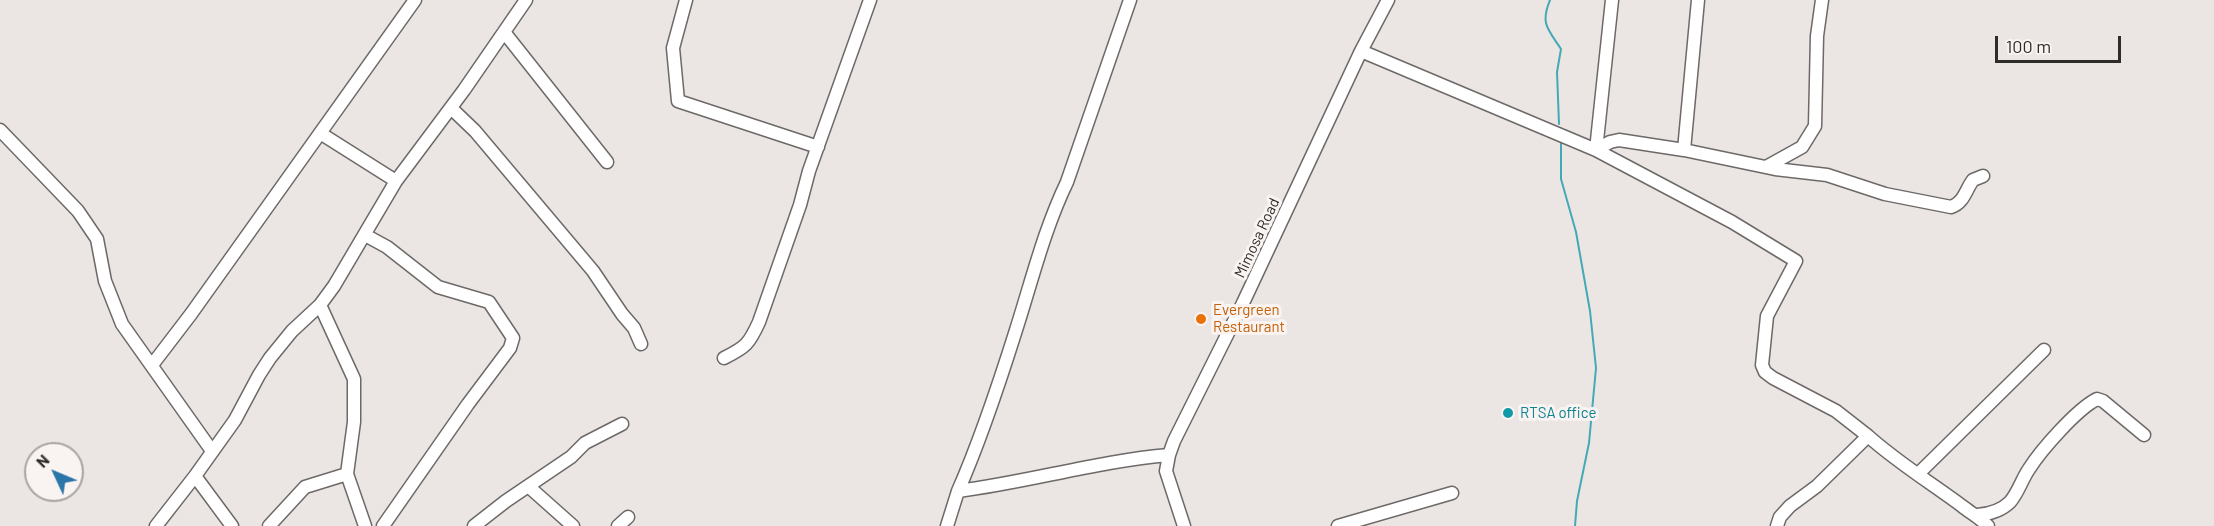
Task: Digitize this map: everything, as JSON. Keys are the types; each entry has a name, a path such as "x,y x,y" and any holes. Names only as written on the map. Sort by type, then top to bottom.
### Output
{"street":[{"path":"152,365 192,314 415,0"},
{"path":"156,526 235,420 270,358 291,331 320,305 334,286 396,181 451,108 526,0"},
{"path":"687,0 673,48 678,101 818,147"},
{"path":"724,358 743,348 753,336 759,322 870,0"},
{"path":"947,526 1016,331 1055,207 1067,182 1130,0"},
{"name":"Mimosa Road","path":"1184,526 1166,471 1174,441 1243,303 1361,51 1388,0"},
{"path":"1596,150 1612,0"},
{"path":"1684,150 1698,0"},
{"path":"1766,167 1802,147 1815,126 1817,36 1822,0"},
{"path":"504,32 607,162"},
{"path":"1361,51 1596,150 1732,222 1796,261 1767,316 1762,364 1765,372 1836,411 1898,461 1977,515 1988,526"},
{"path":"451,108 475,132 593,271 634,328 641,344"},
{"path":"0,130 70,202 97,239 105,281 122,324 212,451"},
{"path":"320,133 396,181"},
{"path":"1596,150 1619,140 1684,150 1766,167 1827,175 1885,194 1951,207 1957,206 1962,200 1973,180 1983,176"},
{"path":"365,235 387,247 438,287 489,302 513,338 510,348 383,526"},
{"path":"320,305 354,379 354,422 347,474 365,526"},
{"path":"1918,474 2044,350"},
{"path":"1977,515 1997,512 2013,500 2030,466 2044,449 2081,410 2097,399 2103,401 2144,435"},
{"path":"474,526 506,501 571,457 585,443 622,424"},
{"path":"1777,526 1779,517 1790,506 1817,486 1868,436"},
{"path":"958,491 1005,485 1142,457 1169,455"},
{"path":"269,526 305,487 347,474"},
{"path":"195,476 232,526"},
{"path":"528,486 573,526"},
{"path":"1338,526 1452,493"},
{"path":"618,526 628,517"}],"waterway":[{"path":"1550,0 1546,15 1547,26 1561,49 1557,72 1559,124"},
{"path":"1561,139 1561,179 1576,232 1590,311 1596,368 1589,443 1577,501 1575,526"}],"place":[{"name":"Evergreen Restaurant","path":"1201,319"},
{"name":"RTSA office","path":"1508,413"}]}
